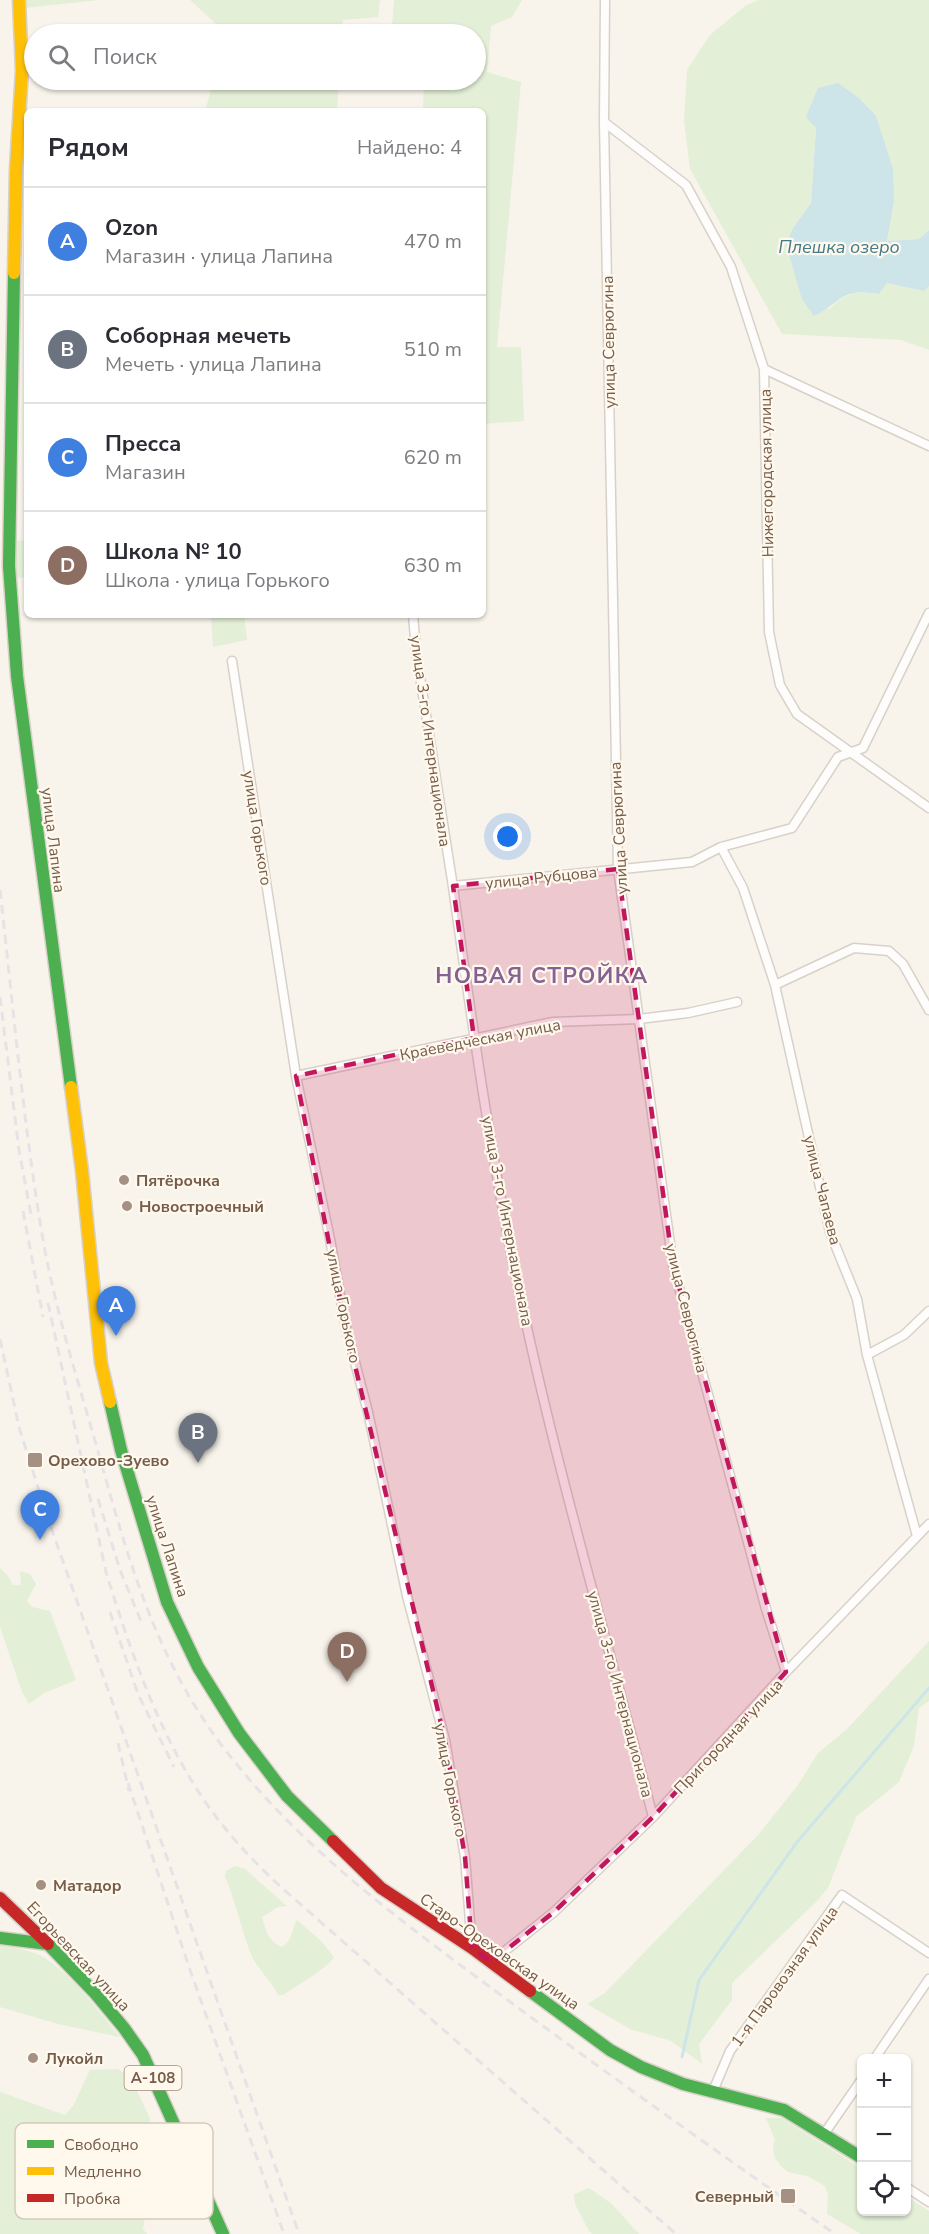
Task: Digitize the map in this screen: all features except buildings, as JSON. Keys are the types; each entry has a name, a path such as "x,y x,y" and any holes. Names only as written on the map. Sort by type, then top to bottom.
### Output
{"main road":[{"name":"улица Лапина","path":"19,0 21,70 16,169 9,486 9,566 17,676 40,867 82,1170 100,1363 121,1450 164,1592 198,1667"},
{"name":"Старо-Ореховская улица","path":"198,1667 239,1733 287,1796 381,1888 472,1948 610,2050 641,2067 682,2084 784,2110 857,2155"},
{"name":"Егорьевская улица","path":"0,1898 48,1944 124,2028 142,2055 173,2123"},
{"path":"0,1938 48,1944"},
{"name":"Егорьевская улица","path":"213,2212 223,2234"}],"street":[{"name":"улица Севрюгина","path":"605,0 604,122 618,869 674,1265 766,1609 786,1672"},
{"name":"Нижегородская улица","path":"604,122 686,185 731,267 765,369 769,633 780,685 798,714 929,808"},
{"path":"765,369 929,446"},
{"name":"улица Рубцова","path":"453,885 692,862 721,847 792,828 838,757 862,748 929,612"},
{"name":"улица 3-го Интернационала","path":"413,618 416,651 453,885 474,1038 522,1305 565,1487 653,1817"},
{"name":"улица Горького","path":"232,661 296,1076 345,1324 368,1412 407,1596 445,1740 465,1857 472,1948"},
{"name":"улица Чапаева","path":"721,847 743,888 775,985 831,1232 857,1299 867,1355 917,1536"},
{"path":"775,985 854,948 889,951 903,964 929,1010"},
{"name":"Краеведческая улица","path":"296,1076 553,1022 639,1019 688,1013 736,1002"},
{"path":"867,1355 904,1335 929,1311"},
{"name":"Пригородная улица","path":"491,1962 554,1912 653,1817 786,1672 929,1524"},
{"name":"1-я Паровозная улица","path":"713,2091 730,2051 842,1895 929,1953"},
{"path":"878,2054 929,1979"},
{"path":"824,2134 857,2085"},
{"path":"911,2190 929,2202"}],"highlighted area":[{"path":"618,869 673,1265 786,1672 653,1817 554,1912 491,1962 472,1948 465,1857 445,1740 345,1324 296,1076 474,1038 453,886"}],"green space":[{"path":"26,0 99,0 25,8"},
{"path":"190,0 380,0 378,17 343,20 343,24 216,24"},
{"path":"394,0 522,0 512,17 491,26 487,72 521,82 497,347 521,347 524,421 486,424 486,108 423,108 424,90 486,90 486,24 392,24"},
{"path":"758,0 929,0 929,230 919,239 887,241 894,202 816,128 811,203 793,228 791,264 797,279 829,309 851,294 879,294 887,283 924,291 929,286 929,350 901,340 782,334 690,169 684,120 687,70 710,35 745,6"},
{"path":"211,90 338,90 337,108 206,108"},
{"path":"14,540 24,541 24,577 16,578"},
{"path":"211,618 244,618 247,640 213,647"},
{"path":"0,1568 13,1585 21,1585 20,1571 30,1574 36,1584 27,1601 32,1607 50,1611 76,1680 44,1693 29,1704 22,1692 0,1627"},
{"path":"929,1641 929,1701 919,1708 914,1746 899,1782 856,1817 828,1888 732,1983 732,2000 699,2044 702,2064 671,2041 630,2029 587,2004 605,1993 758,1835 798,1785 818,1753 847,1729"},
{"path":"235,1866 245,1869 287,1906 278,1907 262,1917 266,1931 274,1942 282,1947 286,1944 297,1920 322,1942 334,1957 318,1972 283,1995 278,1995 250,1952 225,1876 226,1871"},
{"path":"0,1945 35,1953 56,1966 85,1995 120,2037 58,2024 0,2007"},
{"path":"118,2069 130,2077 150,2123 15,2123 15,2219 145,2219 143,2229 147,2234 0,2234 0,2092 65,2115 73,2106 90,2070"},
{"path":"766,2118 781,2118 857,2166 857,2216 911,2216 911,2200 929,2211 929,2234 861,2234 827,2214 828,2195 825,2186 807,2176 788,2172 781,2166 775,2158 773,2149 775,2140"},
{"path":"589,2188 612,2204 639,2234 592,2234 575,2204 574,2194"}],"water":[{"name":"Плешка озеро","path":"838,83 860,99 876,116 893,169 894,202 887,241 919,239 929,230 929,286 924,291 887,283 879,294 849,294 814,316 802,299 786,245 793,228 811,203 816,128 806,117 818,88"}],"waterway":[{"path":"682,2057 699,1980 797,1842 929,1688"}],"railway":[{"path":"0,890 29,1148 47,1263 54,1292 68,1349 135,1575 163,1646 200,1714 254,1785 322,1854 359,1886 435,1946 553,2033 835,2234"},
{"path":"0,997 19,1150 32,1220"},
{"path":"23,1211 43,1317"},
{"path":"48,1303 106,1572 137,1665 162,1726 193,1783 211,1810 245,1851 282,1888 676,2234"},
{"path":"0,1339 19,1427 46,1513 299,2234"},
{"path":"98,1499 120,1570 143,1626"},
{"path":"110,1612 138,1694 174,1767"},
{"path":"118,1743 129,1791"},
{"path":"128,1783 190,1970 284,2234"}],"traffic: fast":[{"path":"14,273 9,566 17,676 71,1087"},
{"path":"110,1402 121,1450 167,1602 198,1667 239,1733 287,1796 333,1841"},
{"path":"0,1938 48,1944 94,1992 143,2055 173,2123"},
{"path":"530,1991 610,2050 641,2067 683,2084 784,2110 857,2155"},
{"path":"213,2212 223,2234"}],"traffic: slow":[{"path":"14,273 16,169 22,70 19,0"},
{"path":"71,1087 82,1171 101,1363 110,1402"}],"traffic: jam":[{"path":"333,1841 381,1888 472,1948 530,1991"},
{"path":"0,1898 48,1944"}],"place":[{"name":"Пятёрочка","path":"124,1180"},
{"name":"Новостроечный","path":"127,1206"},
{"name":"Ozon","path":"116,1336"},
{"name":"Орехово-Зуево","path":"35,1460"},
{"name":"Соборная мечеть","path":"198,1463"},
{"name":"Пресса","path":"40,1540"},
{"name":"Школа № 10","path":"347,1682"},
{"name":"Матадор","path":"41,1885"},
{"name":"Лукойл","path":"33,2058"},
{"name":"Северный","path":"788,2196"}],"district":[{"name":"НОВАЯ СТРОЙКА","path":"542,975"}]}
